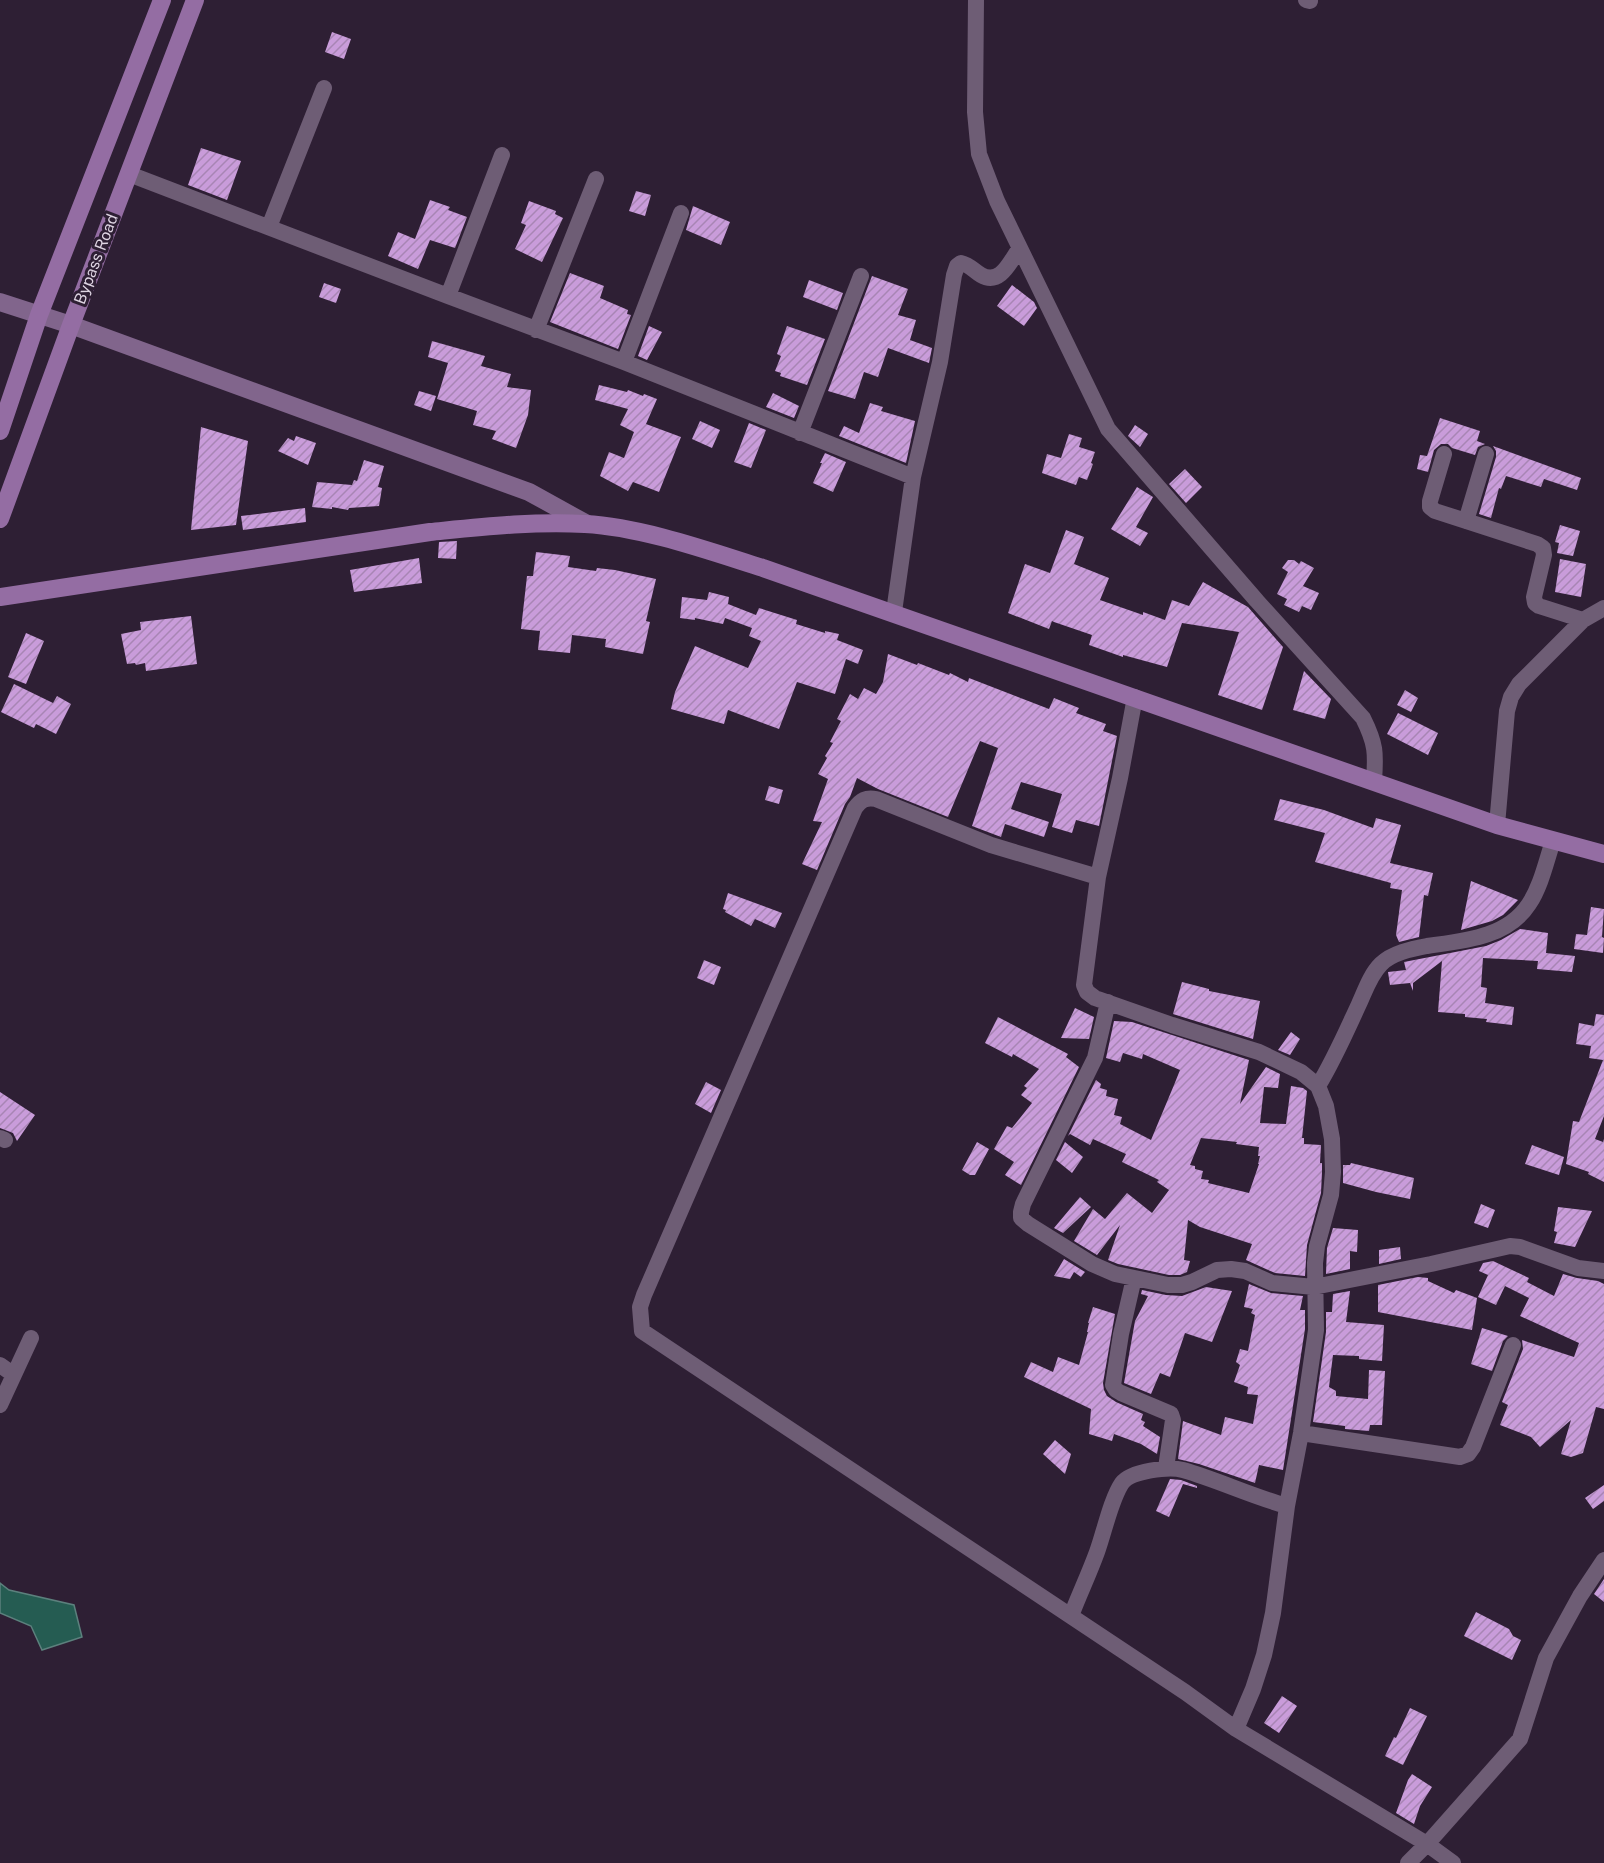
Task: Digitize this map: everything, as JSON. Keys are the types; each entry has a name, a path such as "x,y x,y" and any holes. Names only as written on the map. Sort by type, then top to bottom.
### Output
{"main road":[{"name":"Bypass Road","path":"0,431 39,315 162,0"},
{"name":"Bypass Road","path":"0,519 195,0"},
{"path":"0,597 430,532 495,525 587,524 648,535 695,547 894,612 1497,825 1604,854"}],"street":[{"path":"976,0 975,112 979,154 1019,249 1108,429 1257,601 1363,718 1373,737 1376,752 1374,781"},
{"path":"269,227 324,88"},
{"path":"448,296 502,155"},
{"path":"129,174 624,362 913,477"},
{"path":"536,330 596,179"},
{"path":"624,362 681,213"},
{"path":"894,612 913,477 940,362 957,266 961,263 967,264 980,275 995,278 1001,275 1019,249"},
{"path":"800,433 861,276"},
{"path":"0,302 71,325 529,492 587,524"},
{"path":"1444,454 1430,507 1434,511 1537,544 1543,548 1544,555 1534,597 1535,603 1583,620"},
{"path":"1466,521 1486,454"},
{"path":"1497,825 1507,711 1511,697 1519,684 1543,658 1583,620 1604,608"},
{"path":"1135,697 1098,878 1084,985 1087,992 1095,998 1258,1052 1301,1072 1318,1086 1326,1106 1332,1139 1331,1195 1317,1246 1314,1287 1317,1309 1316,1330 1301,1433 1287,1506 1273,1613 1264,1655 1236,1729"},
{"path":"1098,878 991,845 876,799 868,797 861,801 850,818 640,1307 642,1330 1185,1692 1236,1729 1427,1844 1452,1863"},
{"path":"1318,1086 1329,1069 1369,981 1381,964 1397,954 1472,939 1499,930 1518,918 1529,904 1539,883 1553,841"},
{"path":"1108,1002 1095,1058 1053,1139 1021,1212 1021,1218 1028,1224 1092,1264 1115,1274 1168,1285 1182,1285 1217,1270 1231,1269 1245,1271 1272,1283 1314,1287 1510,1246 1520,1247 1578,1268 1604,1271"},
{"path":"1134,1278 1121,1334 1113,1385 1121,1393 1171,1414 1173,1420 1166,1468"},
{"path":"0,1405 7,1370 31,1338"},
{"path":"1301,1433 1460,1457 1467,1454 1473,1447 1513,1345"},
{"path":"1071,1616 1117,1493 1123,1481 1134,1475 1166,1468 1181,1469 1261,1499 1287,1506"},
{"path":"1408,1863 1520,1739 1546,1658 1580,1596 1604,1560 1604,1553"}],"shaded area":[{"path":"0,1583 9,1590 74,1605 82,1637 42,1650 31,1626 0,1613"}],"building":[{"path":"332,32 351,39 344,59 325,52"},
{"path":"201,148 241,161 227,200 188,185"},
{"path":"636,191 651,195 645,216 629,211"},
{"path":"430,200 450,207 448,210 467,217 455,248 430,240 418,269 388,256 398,232 415,239"},
{"path":"529,201 556,211 555,214 563,218 542,262 515,249 526,225 521,223"},
{"path":"693,206 730,222 721,245 686,230"},
{"path":"570,273 604,286 600,298 628,310 627,314 631,315 618,349 550,322"},
{"path":"872,276 908,289 898,315 916,320 910,340 932,348 929,363 888,348 878,377 864,372 855,399 828,391"},
{"path":"809,280 843,293 837,310 803,297"},
{"path":"324,283 341,289 336,303 319,297"},
{"path":"1012,285 1034,302 1037,308 1024,326 997,306"},
{"path":"649,326 662,332 647,360 638,356"},
{"path":"787,326 825,339 807,385 780,376 781,373 775,371 781,356 777,354"},
{"path":"432,341 485,356 481,366 511,374 507,387 531,390 528,415 516,448 492,439 496,431 473,425 477,411 437,399 448,363 428,357"},
{"path":"599,385 627,392 628,390 657,399 646,424 681,437 659,492 633,482 628,491 600,476 609,452 624,458 634,432 620,425 628,409 595,400"},
{"path":"419,391 436,396 431,411 414,405"},
{"path":"773,393 799,406 794,418 766,407"},
{"path":"870,403 883,407 881,411 915,421 906,463 839,436 844,426 859,433"},
{"path":"1440,418 1480,431 1477,441 1485,444 1478,447 1475,455 1452,448 1448,444 1441,444 1434,450 1428,472 1417,469 1420,455 1427,456"},
{"path":"700,421 720,430 712,448 692,439"},
{"path":"749,423 766,430 751,468 734,462"},
{"path":"1135,425 1148,434 1140,447 1128,436"},
{"path":"201,427 248,441 236,525 191,530"},
{"path":"1069,434 1082,438 1079,447 1095,452 1087,480 1079,477 1076,485 1042,473 1047,454 1061,458"},
{"path":"296,436 316,443 308,465 278,451 288,438 294,441"},
{"path":"1493,446 1581,478 1577,490 1544,479 1541,487 1506,476 1501,489 1499,488 1491,518 1479,514 1496,457"},
{"path":"825,453 846,462 833,492 813,483"},
{"path":"364,460 384,466 378,487 382,488 379,506 349,508 348,510 312,507 317,482 352,485 354,480 357,481"},
{"path":"1185,469 1202,487 1186,503 1169,484"},
{"path":"1137,487 1153,497 1136,527 1148,533 1140,546 1111,529"},
{"path":"305,508 306,522 243,530 241,516"},
{"path":"1560,525 1580,531 1573,556 1557,553 1559,543 1555,542"},
{"path":"1066,530 1084,537 1074,564 1109,578 1100,600 1165,620 1172,600 1189,606 1203,582 1248,607 1283,647 1262,710 1218,695 1239,632 1182,623 1167,667 1123,655 1123,657 1089,645 1092,635 1052,621 1049,629 1008,613 1025,564 1050,573"},
{"path":"457,541 456,559 438,558 439,542"},
{"path":"536,552 570,556 568,567 596,571 597,568 615,570 656,579 646,621 650,622 643,654 605,647 606,639 572,635 570,653 538,650 540,631 521,629 527,576 533,576"},
{"path":"419,558 422,583 354,592 350,570"},
{"path":"1560,559 1586,564 1581,597 1555,592"},
{"path":"1288,560 1294,560 1299,564 1301,561 1314,568 1303,586 1319,593 1311,610 1302,606 1299,612 1284,605 1287,599 1277,594 1288,572 1282,568"},
{"path":"709,592 729,597 728,604 756,615 759,608 797,620 796,624 825,633 825,631 839,634 837,640 863,650 858,664 846,659 835,694 797,682 779,729 728,710 724,724 671,709 675,692 695,646 748,668 761,641 749,636 752,628 725,618 723,624 695,618 695,620 680,618 682,597 707,600"},
{"path":"191,616 197,664 146,671 145,663 127,664 121,634 141,630 140,622"},
{"path":"26,633 44,641 26,684 8,677"},
{"path":"888,654 949,675 950,673 968,682 969,678 1049,709 1054,698 1079,708 1076,713 1106,724 1103,731 1117,736 1099,826 1076,820 1072,833 1052,827 1062,794 1021,782 1011,809 1049,822 1044,837 1005,824 1001,837 972,826 998,748 980,741 948,817 878,789 857,778 817,870 802,864 822,822 813,821 828,779 818,774 827,758 825,756 833,743 830,742 841,721 837,719 850,694 858,699 864,688 876,694 883,682"},
{"path":"1304,671 1331,699 1325,719 1293,710"},
{"path":"14,684 53,703 57,696 71,704 56,734 36,724 34,728 1,712"},
{"path":"1405,690 1418,698 1411,712 1397,705"},
{"path":"1398,713 1438,733 1428,755 1387,734"},
{"path":"769,786 783,790 779,804 765,800"},
{"path":"1280,799 1324,810 1373,828 1376,818 1401,825 1390,863 1433,873 1428,896 1424,895 1419,937 1399,942 1396,935 1402,890 1390,888 1391,883 1315,862 1325,833 1274,820"},
{"path":"1471,881 1518,900 1503,915 1492,921 1461,930"},
{"path":"728,893 782,913 775,928 755,919 751,926 725,912 726,910 723,909"},
{"path":"1591,907 1604,909 1603,953 1574,949 1576,934 1587,935"},
{"path":"1520,929 1548,933 1546,953 1575,956 1572,972 1537,969 1538,961 1483,958 1481,987 1487,988 1485,1003 1514,1007 1512,1025 1486,1022 1487,1019 1465,1017 1465,1014 1438,1012 1442,961 1413,983 1413,991 1410,983 1390,985 1388,972 1406,970 1404,962 1486,946"},
{"path":"704,960 721,967 714,985 697,978"},
{"path":"1182,982 1209,989 1209,991 1260,1001 1253,1039 1173,1014"},
{"path":"1075,1008 1094,1017 1089,1039 1061,1038"},
{"path":"1596,1014 1604,1015 1604,1116 1595,1139 1603,1142 1604,1139 1604,1182 1588,1174 1589,1172 1566,1164 1573,1121 1579,1122 1603,1060 1589,1058 1591,1046 1576,1044 1579,1023 1594,1026"},
{"path":"998,1017 1068,1054 1066,1057 1079,1067 1021,1185 1005,1175 1014,1162 994,1149 1007,1126 1012,1128 1032,1103 1021,1095 1027,1088 1024,1086 1039,1069 1013,1054 1012,1057 985,1043"},
{"path":"1114,1021 1132,1022 1249,1060 1240,1104 1266,1067 1280,1074 1278,1088 1264,1087 1260,1123 1286,1124 1291,1086 1307,1091 1302,1138 1304,1138 1304,1144 1321,1145 1322,1172 1321,1193 1307,1245 1305,1276 1275,1273 1246,1260 1252,1244 1200,1227 1188,1220 1184,1260 1190,1261 1187,1272 1180,1275 1169,1275 1108,1260 1120,1225 1097,1255 1074,1241 1093,1209 1105,1219 1127,1193 1152,1213 1169,1190 1157,1182 1159,1180 1122,1162 1126,1154 1093,1139 1090,1145 1070,1134 1068,1136 1096,1080 1101,1084 1100,1088 1107,1090 1106,1096 1118,1099 1114,1115 1122,1117 1120,1124 1151,1140 1180,1070 1143,1054 1142,1059 1123,1053 1120,1062 1106,1058","holes":["1201,1138 1237,1142 1236,1144 1259,1147 1259,1164 1249,1193 1208,1183 1209,1180 1201,1179 1203,1171 1190,1165"]},
{"path":"1291,1032 1300,1039 1290,1055 1278,1050"},
{"path":"706,1082 721,1090 711,1113 695,1104"},
{"path":"0,1092 35,1115 17,1141 13,1133 0,1128"},
{"path":"977,1142 989,1149 975,1175 970,1175 962,1170"},
{"path":"1065,1142 1083,1157 1072,1173 1056,1160"},
{"path":"1532,1145 1564,1157 1559,1175 1525,1164"},
{"path":"1351,1163 1414,1178 1410,1199 1343,1183 1343,1165"},
{"path":"1080,1197 1091,1207 1063,1233 1054,1228"},
{"path":"1481,1204 1495,1210 1488,1228 1474,1223"},
{"path":"1558,1207 1592,1211 1575,1247 1554,1243"},
{"path":"1333,1228 1358,1230 1357,1252 1350,1251 1350,1269 1326,1274 1327,1248"},
{"path":"1400,1247 1401,1259 1379,1264 1379,1250"},
{"path":"1064,1259 1085,1272 1081,1277 1074,1272 1070,1279 1054,1276"},
{"path":"1493,1261 1529,1278 1527,1282 1554,1296 1563,1274 1604,1284 1604,1409 1596,1407 1583,1453 1571,1457 1561,1454 1571,1420 1540,1447 1531,1437 1500,1425 1508,1405 1502,1402 1523,1349 1522,1340 1574,1357 1579,1343 1520,1316 1529,1298 1505,1286 1496,1305 1478,1297 1488,1275 1479,1271 1483,1263"},
{"path":"1418,1277 1428,1278 1428,1281 1454,1293 1456,1290 1477,1298 1472,1330 1378,1312 1378,1285"},
{"path":"1249,1284 1271,1293 1303,1296 1300,1310 1305,1310 1305,1329 1283,1470 1259,1465 1255,1483 1178,1459 1183,1421 1221,1435 1225,1417 1253,1424 1258,1395 1247,1394 1248,1387 1234,1382 1240,1365 1236,1362 1240,1349 1248,1351 1255,1315 1251,1313 1253,1309 1244,1307"},
{"path":"1206,1287 1232,1291 1212,1342 1185,1333 1170,1377 1160,1373 1151,1394 1124,1383 1135,1321 1148,1296 1141,1294 1142,1290 1182,1296"},
{"path":"1350,1291 1346,1322 1384,1325 1382,1361 1359,1359 1359,1356 1333,1355 1329,1387 1336,1391 1336,1396 1368,1399 1369,1370 1385,1371 1382,1425 1370,1425 1369,1431 1345,1429 1345,1426 1313,1422 1326,1332 1326,1312 1332,1312 1333,1294"},
{"path":"1093,1307 1115,1314 1103,1383 1104,1390 1107,1396 1116,1402 1143,1414 1141,1420 1145,1422 1143,1426 1160,1437 1157,1454 1141,1444 1114,1434 1112,1441 1089,1434 1091,1409 1024,1377 1031,1362 1053,1372 1058,1357 1079,1365"},
{"path":"1482,1328 1508,1336 1503,1341 1492,1371 1471,1364"},
{"path":"1055,1440 1071,1454 1065,1474 1043,1454"},
{"path":"1170,1479 1181,1480 1197,1488 1183,1484 1169,1517 1156,1511"},
{"path":"1604,1485 1604,1501 1593,1509 1585,1498"},
{"path":"1604,1579 1604,1602 1594,1594"},
{"path":"1476,1612 1509,1629 1513,1636 1521,1640 1512,1660 1464,1636"},
{"path":"1282,1696 1297,1706 1279,1733 1264,1723"},
{"path":"1410,1708 1427,1716 1403,1765 1385,1756"},
{"path":"1412,1774 1432,1787 1420,1806 1414,1824 1396,1813"}]}
